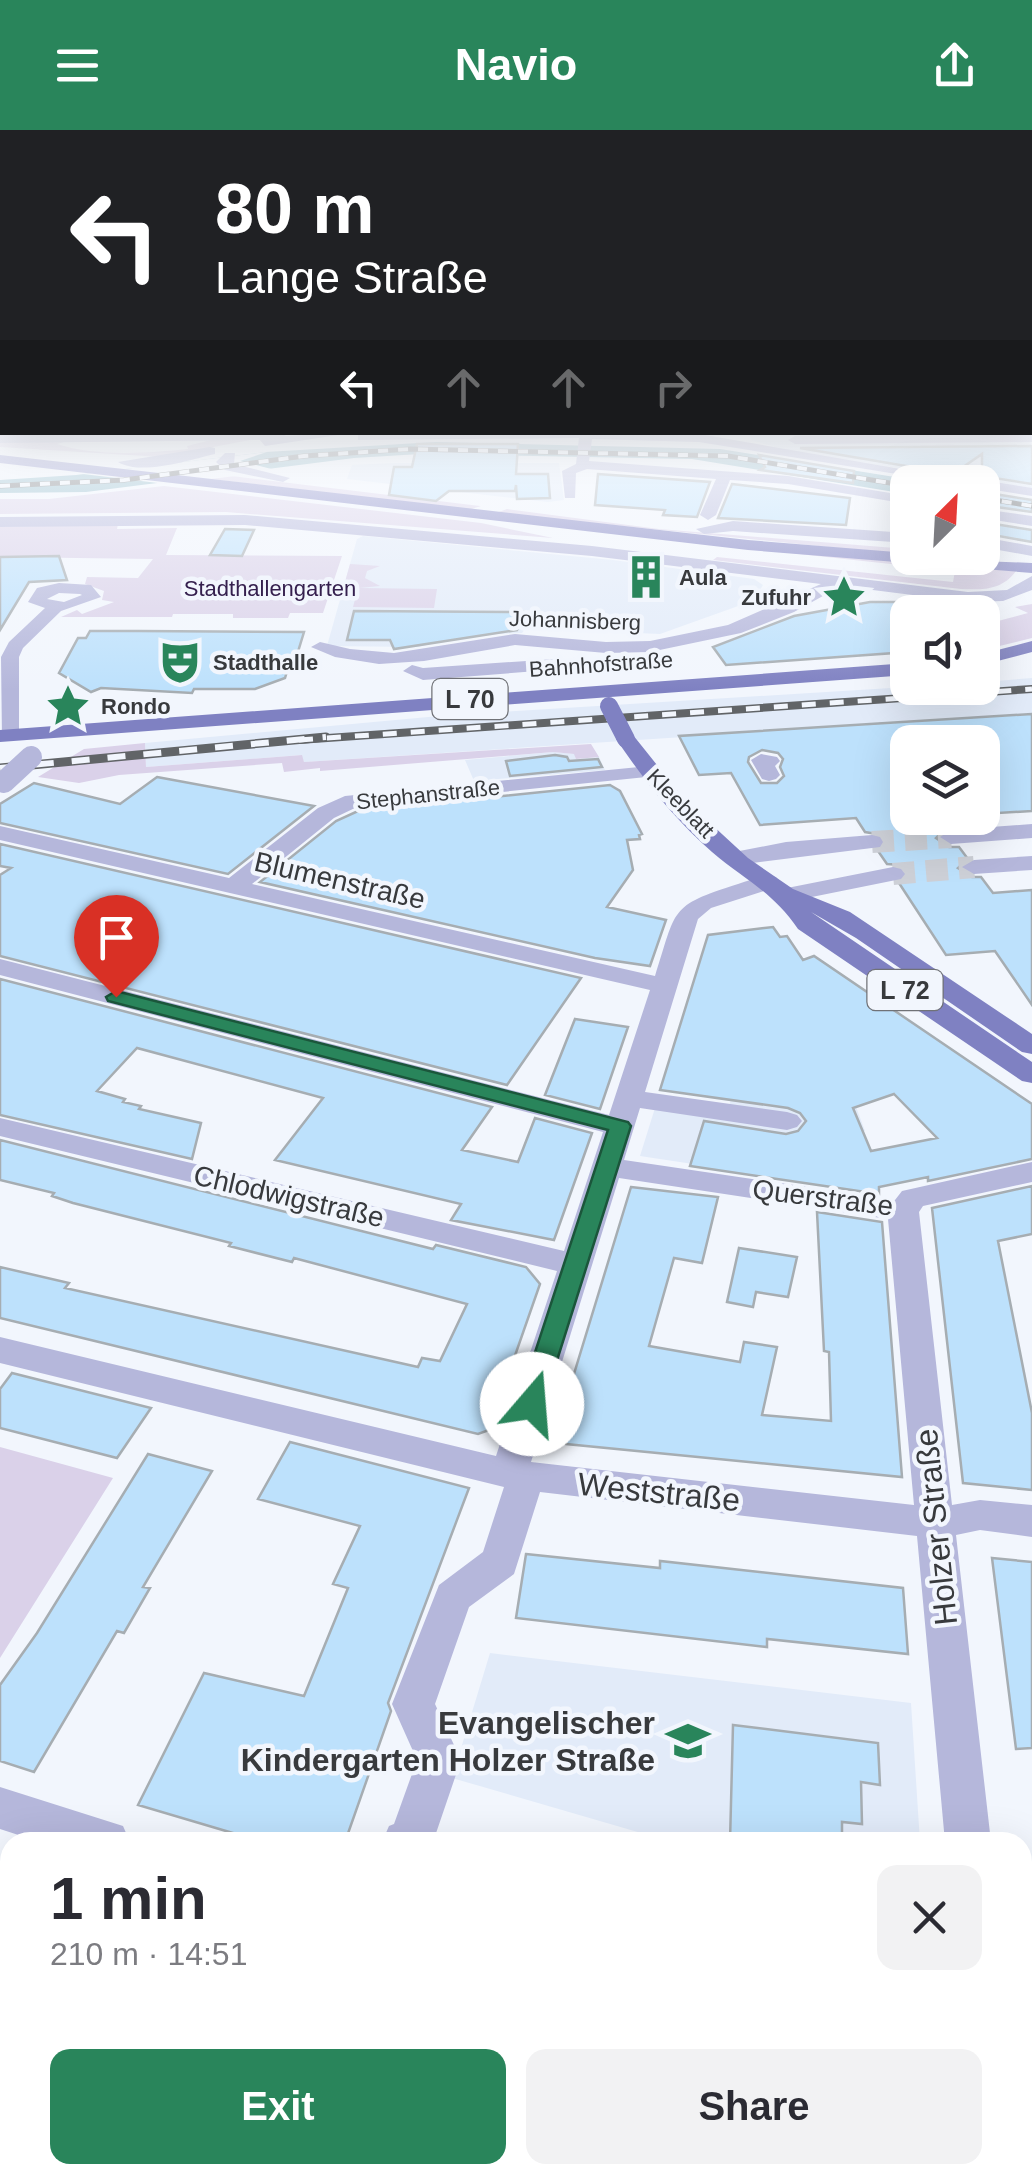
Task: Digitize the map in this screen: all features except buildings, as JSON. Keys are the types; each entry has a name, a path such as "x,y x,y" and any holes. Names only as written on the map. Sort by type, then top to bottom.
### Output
{"main road":[{"path":"410,499 482,508 706,522 890,539"},
{"path":"421,499 482,508 526,520 822,552 1031,564"},
{"path":"1000,552 1031,564"},
{"path":"1000,656 1032,646"},
{"path":"1000,662 1032,662"},
{"name":"Bahnhofstraße","path":"5,736 605,698 890,670"},
{"name":"Kleeblatt","path":"605,698 626,740 649,772 737,858 778,889 807,924 1032,1075"},
{"name":"Kleeblatt","path":"778,889 836,913 1032,1046"}],"street":[{"path":"706,522 715,499"},
{"path":"1000,516 1032,521"},
{"path":"0,522 245,520 677,556 708,552"},
{"path":"526,520 677,556 838,582 968,597 1024,591 1031,564"},
{"name":"Johannisberg","path":"320,647 360,660 392,660 499,640 620,648 664,645 724,634 801,603 838,582"},
{"path":"5,736 8,647 56,607"},
{"path":"392,660 423,674 556,664"},
{"path":"2,784 31,757 36,733"},
{"name":"Stephanstraße","path":"234,886 326,813 353,800 649,772"},
{"name":"Blumenstraße","path":"0,832 666,986"},
{"path":"951,837 1032,832"},
{"path":"737,858 786,849 872,842"},
{"path":"842,845 864,878"},
{"path":"974,868 1032,863"},
{"path":"414,1832 439,1760 414,1704 453,1597 500,1562 517,1476 578,1265 687,916 694,908 778,889 893,874"},
{"path":"0,967 625,1112 787,1121"},
{"name":"Chlodwigstraße","path":"0,1127 578,1265"},
{"name":"Querstraße","path":"608,1168 903,1211 913,1198 1032,1172"},
{"name":"Holzer Straße","path":"903,1211 967,1832"},
{"name":"Weststraße","path":"0,1350 517,1476 937,1523 980,1515 1032,1521"},
{"path":"0,1808 76,1832"}],"shaded area":[{"path":"520,499 564,499 548,502"},
{"path":"363,536 613,560 754,579 763,585 756,597 741,605 660,634 526,628 522,633 468,635 418,647 327,646 357,539"},
{"path":"1032,678 1032,714 304,762 301,755 146,767 145,743 450,715 890,688 890,705 1000,705 1000,681"},
{"path":"553,752 575,754 576,759 599,757 605,770 474,781 465,760"},
{"path":"739,1064 841,1078 864,1104 855,1104 865,1131 814,1132 806,1181 640,1156 655,1108 729,1107"},
{"name":"Evangelischer Kindergarten Holzer Straße","path":"490,1653 911,1703 919,1832 638,1832 452,1778"}],"green space":[{"path":"0,499 274,499 481,523 553,538 226,512 0,514"},
{"path":"376,499 421,499 481,506 468,510"},
{"path":"507,509 659,529 890,548 890,553 496,513"},
{"name":"Stadthallengarten","path":"118,524 117,529 177,528 166,555 342,556 323,613 290,613 288,618 233,618 233,614 61,617 114,602 102,600 104,591 85,584 87,577 138,578 153,559 0,557 0,527"},
{"path":"662,539 890,560 890,564"},
{"path":"717,557 953,582 954,575 1016,571 992,588 961,589 713,560"},
{"path":"350,564 380,566 367,571 365,578 380,586 359,588 437,589 434,608 353,607 358,588 343,589"},
{"path":"1032,604 1032,638 1000,646 1000,620 1028,613 1015,607"},
{"path":"145,743 146,767 302,755 304,762 591,744 599,757 576,759 574,754 553,752 284,772 282,763 119,775 79,783 38,777 84,749"},
{"path":"0,1447 113,1478 0,1658"}],"tunnel":[{"path":"872,842 951,837"},
{"path":"893,874 974,867"}],"railway":[{"path":"1000,501 1032,506"},
{"path":"299,740 1032,689"},
{"path":"0,768 326,737"}],"place":[{"name":"Aula","path":"646,577"},
{"name":"Zufuhr","path":"844,597"},
{"name":"Stadthalle","path":"180,662"},
{"name":"Rondo","path":"68,706"},
{"name":"Evangelischer Kindergarten Holzer Straße","path":"688,1741"}],"route":[{"path":"116,997 620,1126 532,1404"}]}
